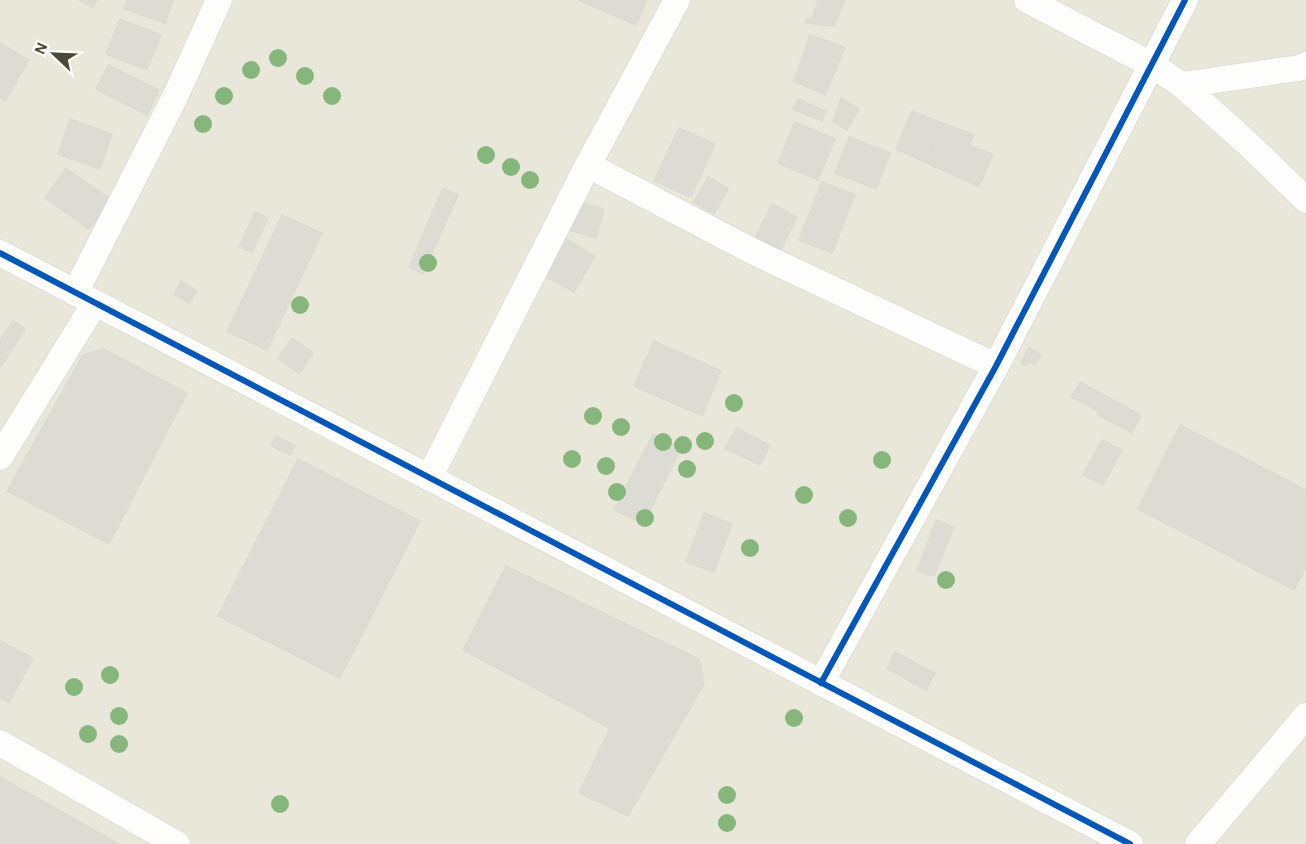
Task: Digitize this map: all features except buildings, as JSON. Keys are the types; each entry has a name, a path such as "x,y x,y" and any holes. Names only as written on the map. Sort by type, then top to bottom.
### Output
{"street":[{"path":"0,458 85,298 219,0"},
{"path":"429,478 588,165 677,0"},
{"path":"1027,0 1152,65 1182,85 1306,200"},
{"path":"821,683 996,366 1185,0"},
{"path":"1182,85 1299,68 1306,65"},
{"path":"588,165 754,252 996,366"},
{"path":"0,254 1130,844"},
{"path":"1198,844 1306,717"},
{"path":"0,743 177,844"}],"shaded area":[{"path":"0,0 1306,0 1306,844 0,844"}],"cycle path":[{"path":"821,683 996,366 1185,0"},
{"path":"0,253 1130,844"}]}
